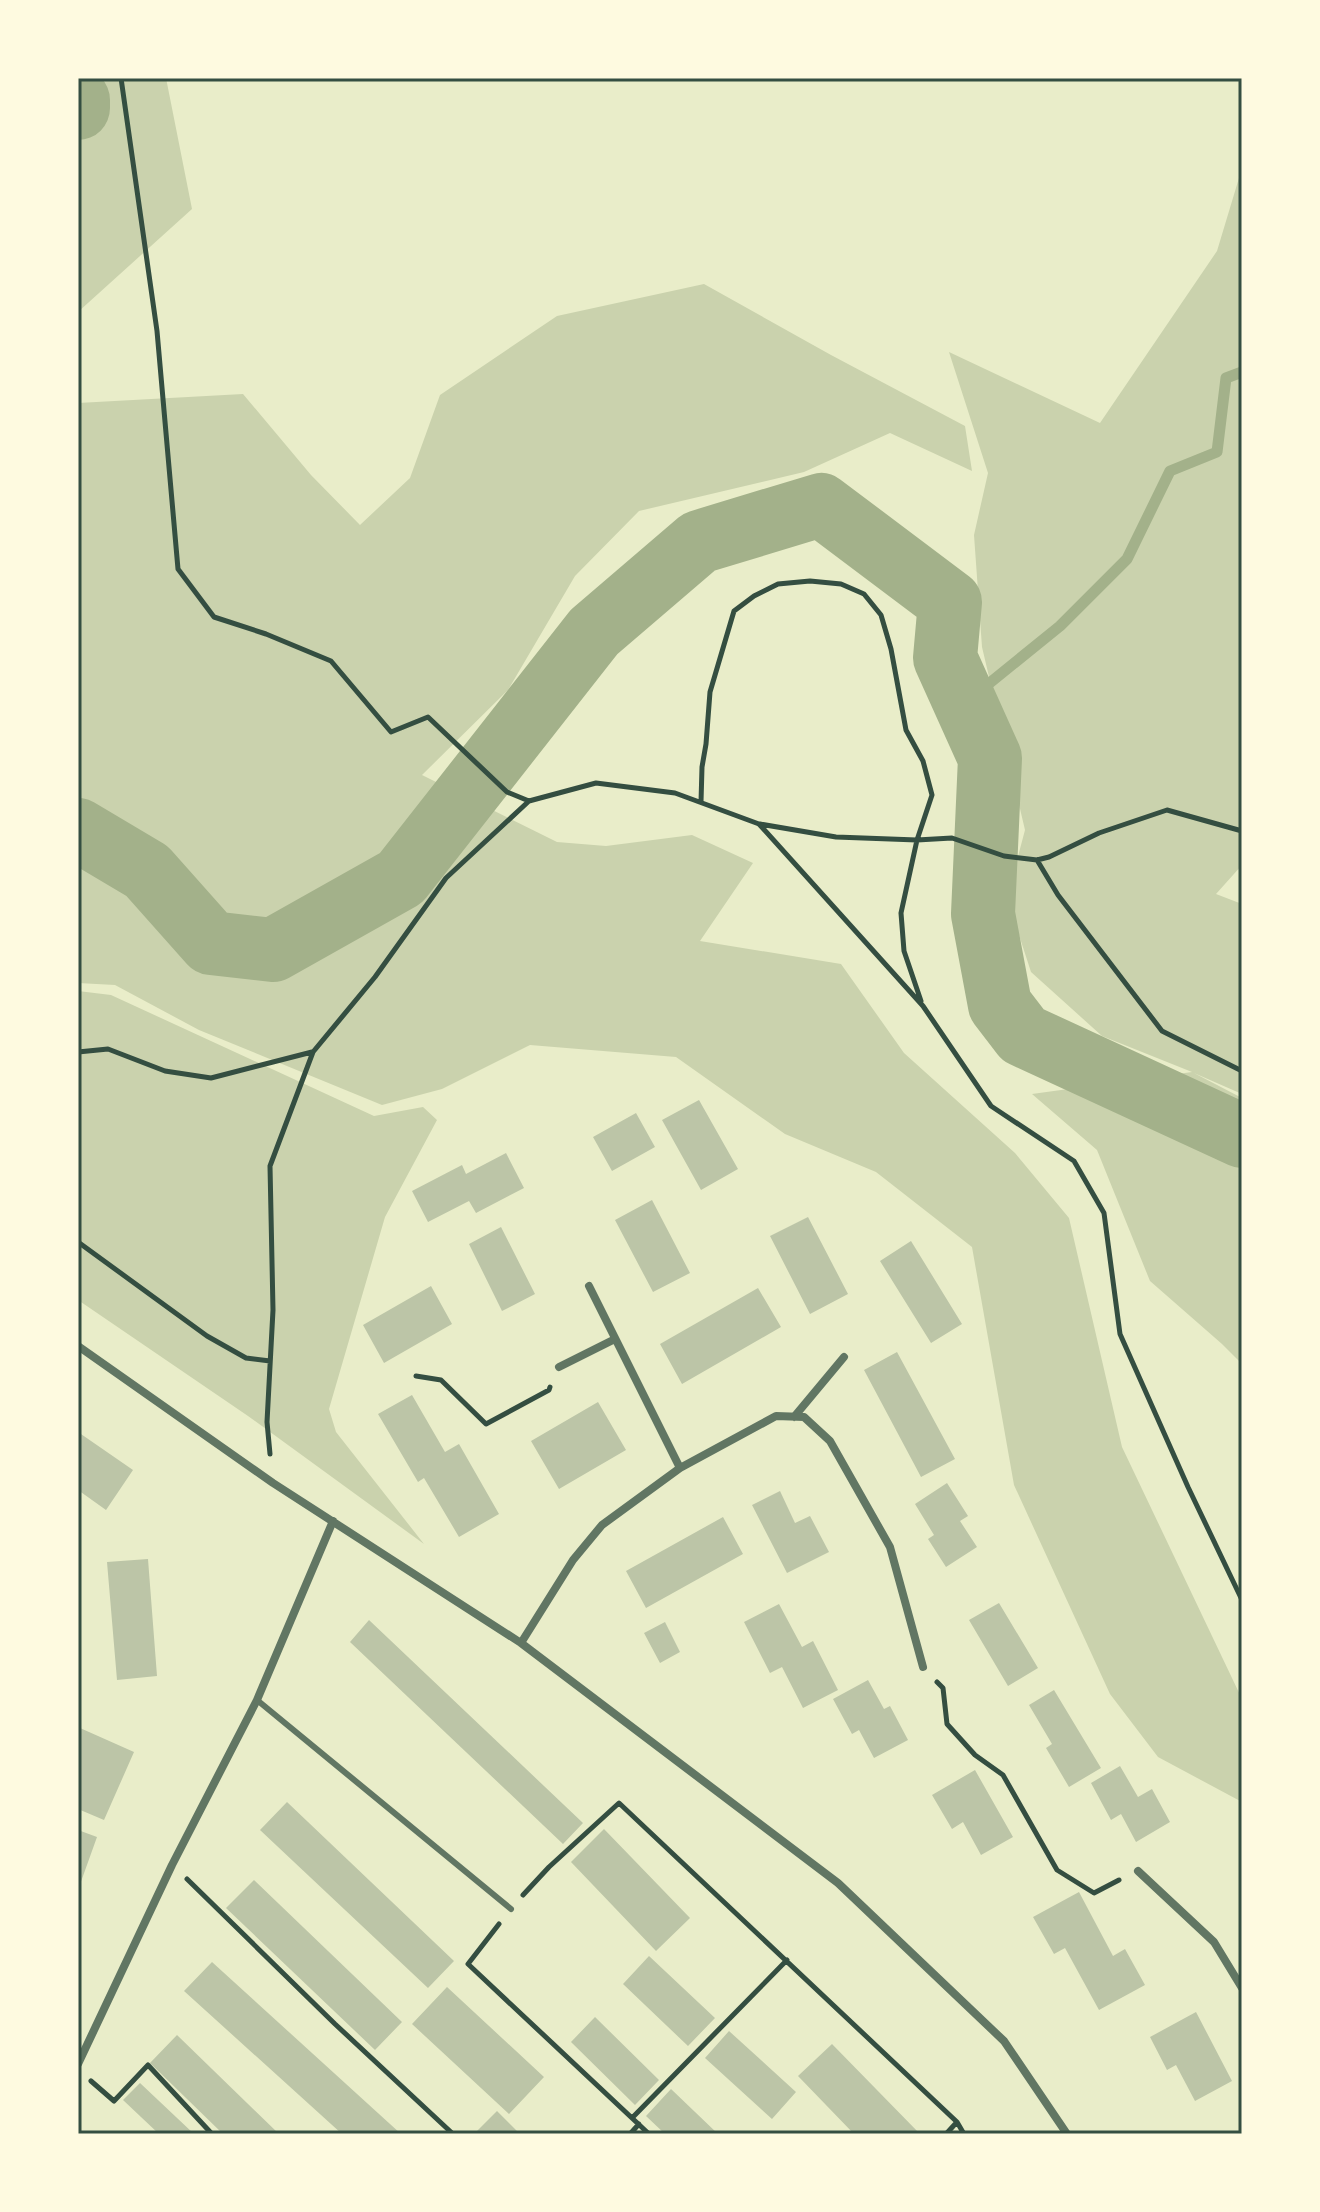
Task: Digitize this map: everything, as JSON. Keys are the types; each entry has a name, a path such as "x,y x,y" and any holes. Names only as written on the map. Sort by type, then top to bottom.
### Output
{"street":[{"path":"589,1286 680,1468"},
{"path":"559,1367 615,1339"},
{"path":"78,1346 273,1483 521,1643 838,1883 1004,2041 1067,2134"},
{"path":"794,1417 844,1357"},
{"path":"521,1643 573,1560 602,1525 680,1468 776,1416 804,1417 830,1441 890,1547 923,1667"},
{"path":"78,2064 172,1865 257,1700 333,1521"},
{"path":"1138,1871 1214,1942 1242,1988"}],"lane":[{"path":"257,1700 511,1909"}],"path":[{"path":"121,78 157,331 178,569 214,617 331,661 391,732 428,717 507,792 529,801"},
{"path":"701,802 710,692 734,611 778,584 810,581 841,584 864,594 881,615 891,649 906,730 923,761 932,795 917,840 901,913 904,951 923,1006"},
{"path":"273,1483 267,1422 273,1310 270,1166 313,1052 375,977 446,878 529,801 596,783 675,793 759,824 836,837 952,838 1004,856 1037,860 1099,833 1167,810 1242,831"},
{"path":"759,824 923,1006 991,1106 1074,1161 1104,1213 1120,1334 1242,1600"},
{"path":"1037,860 1058,895 1162,1031 1242,1071"},
{"path":"78,1052 108,1049 165,1071 211,1078 313,1052"},
{"path":"78,1242 207,1336 246,1358 270,1361"},
{"path":"416,1376 441,1380 486,1424 549,1390 559,1367"},
{"path":"923,1667 943,1688 947,1724 975,1755 1003,1775 1057,1870 1094,1893 1138,1871"},
{"path":"649,2134 468,1964 549,1867 619,1803 957,2122 964,2134"},
{"path":"172,1865 453,2134"},
{"path":"632,2118 787,1960"},
{"path":"87,2077 114,2101 148,2065 212,2134"},
{"path":"946,2134 957,2122"},
{"path":"630,2134 639,2124"}],"green space":[{"path":"78,78 166,78 192,209 78,312"},
{"path":"1242,168 1242,865 1216,894 1242,904 1242,1094 1194,1073 1242,1098 1242,1364 1150,1281 1097,1150 1032,1094 1192,1072 1102,1036 1031,972 1007,898 1025,830 982,647 974,535 988,473 949,352 1100,423 1217,251"},
{"path":"704,284 965,426 972,471 890,433 804,472 639,511 575,576 508,690 422,775 557,842 606,846 692,835 753,863 700,941 841,964 904,1053 1015,1153 1069,1218 1122,1447 1242,1699 1242,1802 1158,1757 1110,1694 1014,1485 972,1247 876,1172 785,1134 676,1057 530,1045 442,1089 382,1105 199,1030 115,985 78,983 78,403 243,394 311,475 360,525 410,478 440,395 557,316"},
{"path":"78,991 111,995 374,1116 423,1107 437,1120 385,1217 329,1409 336,1432 424,1544 248,1416 78,1300"}],"building":[{"path":"699,1100 738,1169 701,1190 662,1120"},
{"path":"636,1113 655,1147 612,1171 593,1137"},
{"path":"506,1153 524,1188 476,1213 469,1201 428,1222 412,1191 462,1165 466,1174"},
{"path":"652,1200 690,1273 653,1292 615,1220"},
{"path":"808,1217 848,1294 810,1314 770,1236"},
{"path":"501,1227 535,1294 502,1311 469,1244"},
{"path":"911,1241 962,1324 931,1343 880,1261"},
{"path":"431,1286 452,1324 384,1363 363,1325"},
{"path":"758,1288 781,1327 682,1384 660,1344"},
{"path":"897,1352 955,1459 921,1477 864,1370"},
{"path":"412,1395 445,1452 459,1444 499,1514 459,1537 424,1478 418,1482 378,1414"},
{"path":"598,1402 626,1450 559,1489 531,1441"},
{"path":"78,1432 133,1470 106,1510 78,1490"},
{"path":"947,1483 968,1516 960,1521 977,1547 946,1567 928,1539 934,1535 915,1504"},
{"path":"780,1491 795,1523 810,1516 829,1552 787,1573 752,1505"},
{"path":"723,1517 743,1554 646,1608 626,1571"},
{"path":"148,1559 157,1676 117,1680 107,1562"},
{"path":"999,1603 1038,1668 1008,1686 969,1620"},
{"path":"779,1604 802,1647 813,1641 838,1690 803,1708 782,1667 770,1673 744,1622"},
{"path":"369,1620 583,1823 563,1844 350,1642"},
{"path":"665,1622 680,1652 660,1663 644,1633"},
{"path":"868,1680 884,1709 890,1706 908,1740 874,1758 859,1730 852,1734 833,1699"},
{"path":"1054,1690 1101,1768 1069,1787 1046,1748 1052,1744 1029,1705"},
{"path":"80,1728 134,1752 104,1820 78,1809"},
{"path":"1120,1766 1138,1797 1152,1789 1170,1822 1136,1842 1121,1814 1111,1820 1091,1783"},
{"path":"975,1770 1013,1837 981,1855 963,1822 952,1829 932,1795"},
{"path":"287,1802 454,1961 428,1988 260,1830"},
{"path":"604,1829 690,1918 656,1951 571,1862"},
{"path":"78,1830 97,1837 78,1890"},
{"path":"254,1880 402,2022 375,2050 226,1908"},
{"path":"1079,1892 1113,1956 1125,1949 1145,1985 1099,2010 1065,1948 1054,1954 1033,1917"},
{"path":"649,1956 715,2018 688,2046 623,1984"},
{"path":"212,1962 401,2134 342,2134 184,1991"},
{"path":"447,1987 544,2077 509,2114 412,2024"},
{"path":"1196,2012 1232,2081 1195,2101 1176,2065 1167,2070 1150,2037"},
{"path":"595,2017 659,2080 635,2105 571,2042"},
{"path":"729,2031 796,2092 772,2119 705,2058"},
{"path":"177,2035 279,2134 223,2134 150,2063"},
{"path":"832,2044 920,2134 854,2134 798,2076"},
{"path":"140,2083 194,2134 159,2134 123,2100"},
{"path":"671,2089 718,2134 665,2134 646,2116"},
{"path":"497,2111 520,2134 474,2134"}],"waterway":[{"path":"78,100 78,108"},
{"path":"965,703 1060,626 1127,559 1170,471 1217,452 1226,378 1242,372"},
{"path":"78,830 147,871 211,943 273,950 401,878 594,632 699,542 821,505 950,602 945,658 990,758 983,914 1000,1005 1023,1035 1242,1136"}]}
